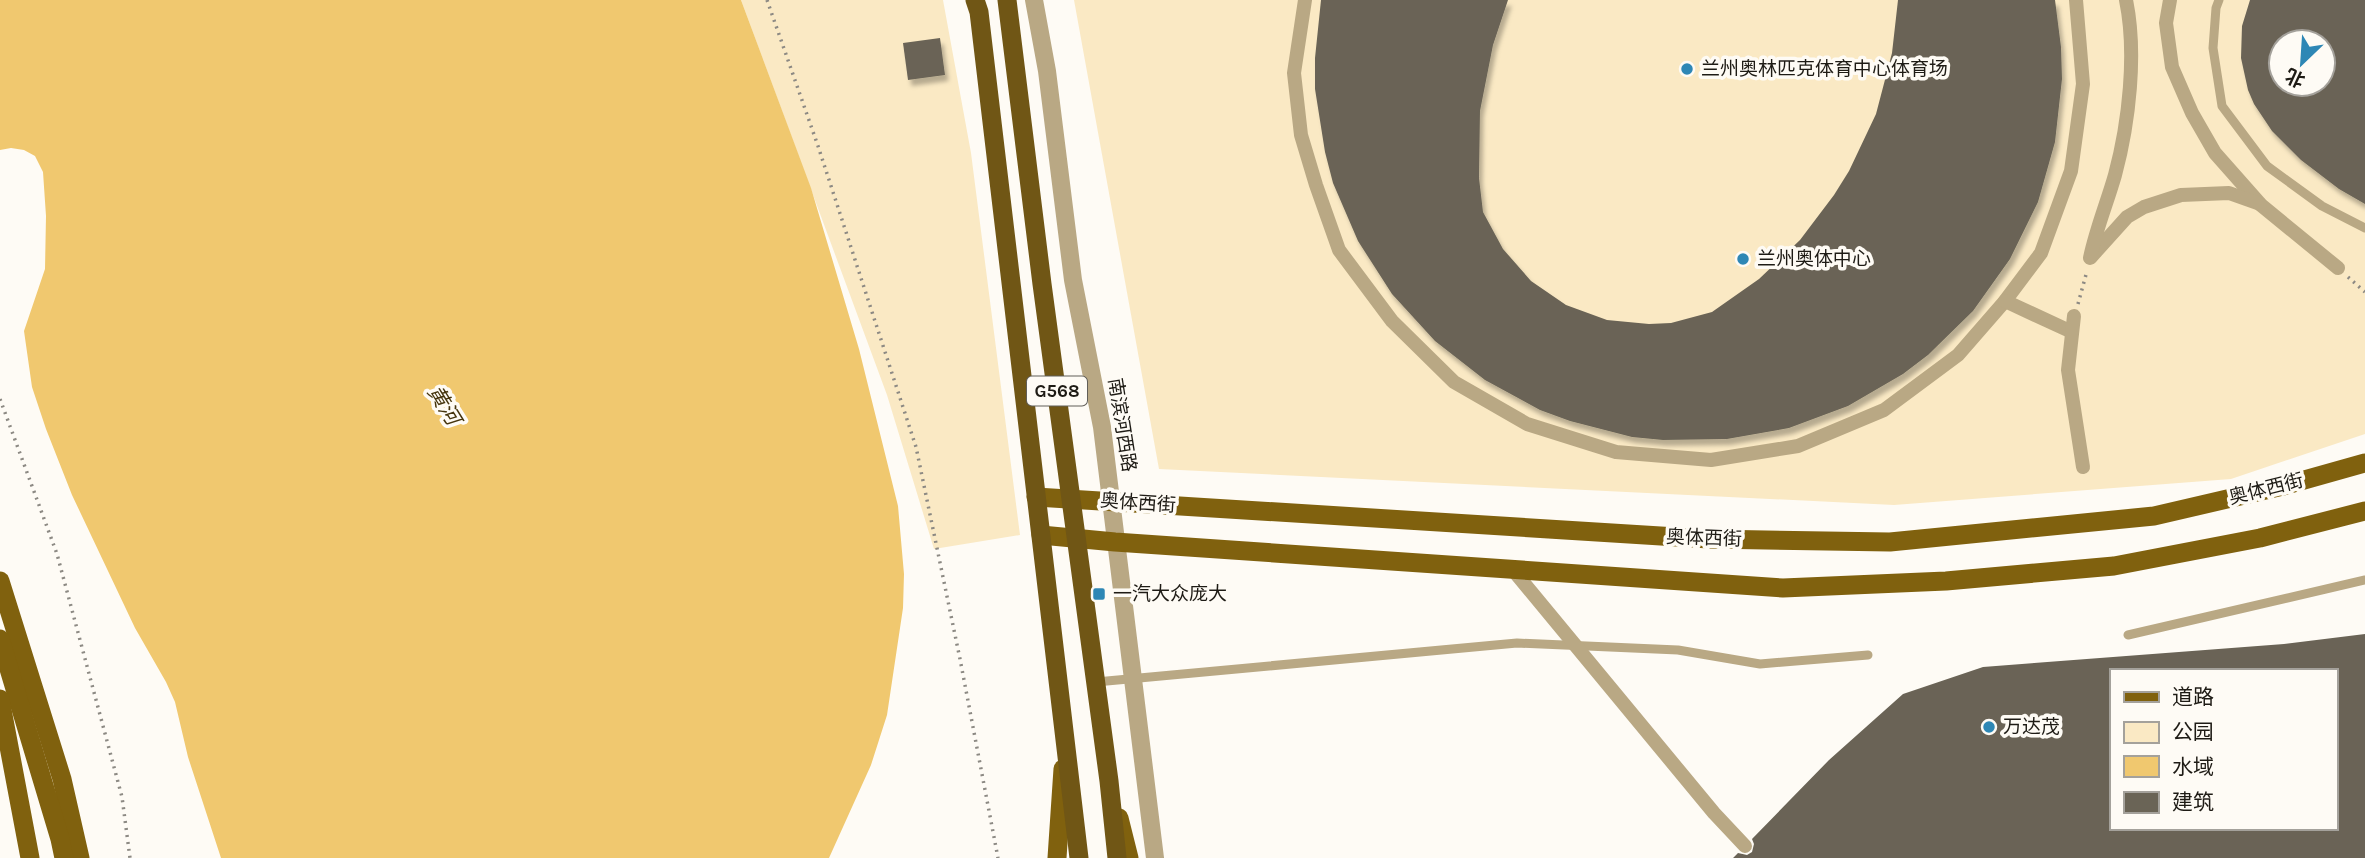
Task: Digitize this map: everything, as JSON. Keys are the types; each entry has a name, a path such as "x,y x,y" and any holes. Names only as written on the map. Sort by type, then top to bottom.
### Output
{"highway":[{"name":"G568","path":"975,0 979,12 1079,858"},
{"name":"G568","path":"1007,0 1117,858"}],"main road":[{"name":"奥体西街","path":"1036,497 1709,540 1890,542 2154,516 2283,486 2365,463"},
{"name":"奥体西街","path":"1041,535 1783,588 1946,581 2115,566 2260,538 2365,511"},
{"path":"0,581 62,779 80,858"},
{"path":"0,639 62,849"},
{"path":"0,698 30,858"},
{"path":"1058,858 1065,736"},
{"path":"1109,781 1129,858"}],"street":[{"name":"南滨河西路","path":"1034,0 1047,71 1073,280 1102,427 1156,858"},
{"path":"1304,0 1294,73 1301,135 1339,250 1392,321 1454,382 1527,424 1616,452 1711,460 1798,446 1884,410 1958,355 2005,302 2040,253 2071,171 2083,84 2076,0"},
{"path":"2090,258 2097,227 2115,175 2129,93 2131,26 2126,0"},
{"path":"2170,0 2166,23 2172,67 2192,113 2215,153 2262,205 2338,268"},
{"path":"2090,258 2127,217 2144,207 2181,195 2229,193 2262,205"},
{"path":"2005,302 2072,332"},
{"path":"2074,316 2068,370 2083,467"},
{"path":"1513,570 1714,813 1745,846"}],"lane":[{"path":"2219,0 2213,48 2222,106 2267,166 2322,206 2365,228"},
{"path":"2127,635 2365,580"},
{"path":"1096,682 1517,643 1678,650 1760,664 1868,655"}],"path":[{"path":"767,0 818,146 916,447 998,858"},
{"path":"2074,316 2090,258"},
{"path":"2338,268 2365,292"},
{"path":"0,399 57,554 122,797 130,858"}],"green space":[{"path":"741,0 943,0 971,153 1020,535 934,549 887,395"},
{"name":"兰州奥体中心","path":"1074,0 2365,0 2365,434 2231,479 1894,505 1159,469"}],"water":[{"name":"黄河","path":"0,0 741,0 811,188 859,349 898,506 904,574 903,608 887,715 871,765 829,858 221,858 188,757 175,702 135,628 72,495 32,387 24,331 45,269 43,172 35,156 24,150 0,150"}],"building":[{"path":"1321,0 1508,0 1493,45 1480,111 1479,178 1483,212 1503,249 1531,281 1566,305 1607,320 1671,323 1712,312 1759,279 1800,240 1849,171 1876,114 1892,53 1898,0 2055,0 2062,79 2055,142 2038,202 2010,259 1973,311 1928,355 1903,374 1848,406 1789,428 1727,439 1663,440 1632,437 1570,421 1540,410 1485,380 1435,341 1392,294 1358,241 1333,183 1325,152 1315,89"},
{"path":"2250,0 2365,0 2365,204 2339,189 2301,160 2272,131 2248,90 2241,58 2242,26"},
{"path":"940,38 945,75 908,80 903,43"},
{"name":"万达茂","path":"2365,634 2365,858 1733,858 1738,853 1747,855 1752,852 1752,839 1829,760 1903,694 1983,667 2284,644"}],"place":[{"name":"兰州奥林匹克体育中心体育场","path":"1687,69"},
{"name":"兰州奥体中心","path":"1743,259"},
{"name":"一汽大众庞大","path":"1099,594"},
{"name":"万达茂","path":"1989,727"}]}
